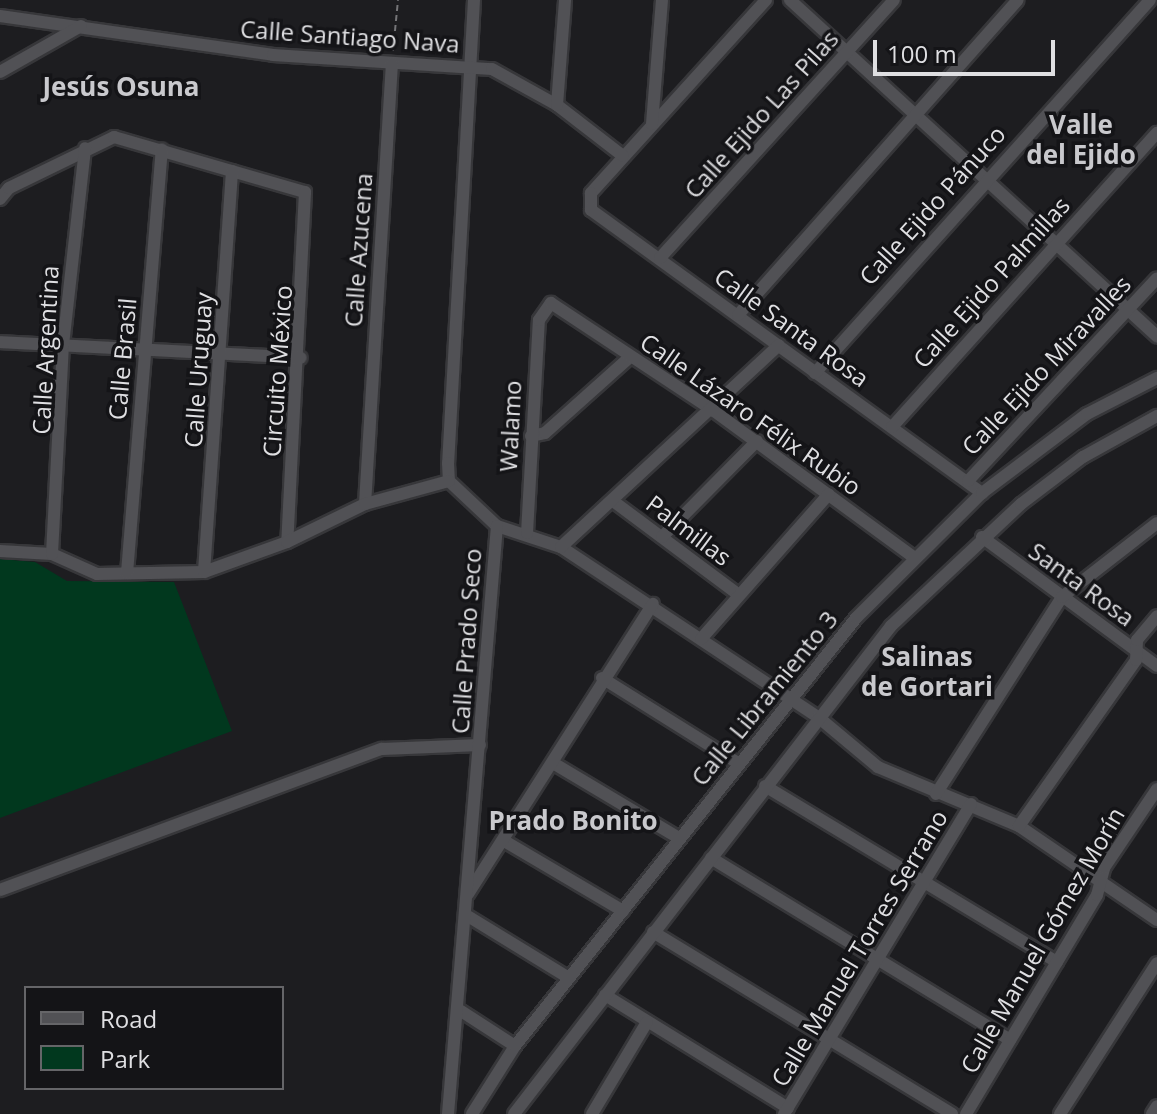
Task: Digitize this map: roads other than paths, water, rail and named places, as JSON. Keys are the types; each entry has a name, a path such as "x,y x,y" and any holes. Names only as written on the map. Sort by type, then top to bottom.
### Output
{"street":[{"path":"0,551 52,554 83,572 204,572 287,542 365,504 449,481 468,67 474,0"},
{"path":"557,105 565,0"},
{"path":"652,124 662,0"},
{"path":"623,156 766,0"},
{"path":"790,0 1157,336"},
{"name":"Calle Ejido Las Pilas","path":"660,258 894,0"},
{"path":"738,315 1018,0"},
{"name":"Calle Ejido Pánuco","path":"815,373 986,178 1150,0"},
{"name":"Calle Santiago Nava","path":"0,16 273,55 468,67 503,74 557,105 623,156"},
{"path":"0,72 81,26"},
{"name":"Calle Azucena","path":"365,504 392,64"},
{"name":"Calle Ejido Palmillas","path":"892,427 1055,240 1157,133"},
{"path":"0,199 9,188 85,148 114,137 232,171"},
{"name":"Calle Argentina","path":"52,554 63,345 85,148"},
{"name":"Calle Brasil","path":"127,573 162,149"},
{"name":"Calle Santa Rosa","path":"623,156 591,193 591,210 982,493"},
{"name":"Circuito México","path":"232,171 298,187 308,203 301,358 287,542"},
{"name":"Calle Uruguay","path":"204,572 223,353 232,171"},
{"name":"Calle Ejido Miravalles","path":"968,481 1157,278"},
{"name":"Walamo","path":"527,533 539,320 542,307 551,303 560,308"},
{"name":"Calle Lázaro Félix Rubio","path":"560,308 757,441 915,558"},
{"path":"0,342 145,347 301,358"},
{"path":"561,547 714,411 779,345"},
{"path":"531,436 545,433 630,357"},
{"name":"Calle Libramiento 3","path":"472,1114 515,1046 788,698 915,558 982,493 1087,414 1157,378"},
{"path":"514,1114 891,626 982,537 1083,457 1157,416"},
{"path":"662,537 757,441"},
{"name":"Calle Prado Seco","path":"448,1114 461,1011 497,526 449,481"},
{"path":"701,639 829,494"},
{"name":"Palmillas","path":"613,501 739,595"},
{"path":"936,794 1062,597 1157,523"},
{"path":"497,526 527,533 561,547 653,604 818,717 878,767 936,794 971,804 1019,826 1157,920"},
{"name":"Santa Rosa","path":"982,537 1157,666"},
{"path":"468,894 506,842 602,678 653,604"},
{"path":"1019,826 1136,660 1137,640 1157,616"},
{"path":"602,678 738,763"},
{"path":"0,890 382,749 480,745"},
{"path":"553,763 679,838"},
{"path":"765,786 1057,962"},
{"name":"Calle Manuel Gómez Morín","path":"966,1114 1097,895 1099,880 1157,789"},
{"name":"Calle Manuel Torres Serrano","path":"786,1111 971,804"},
{"path":"506,842 623,911"},
{"path":"711,858 1010,1040"},
{"path":"466,915 569,978"},
{"path":"653,932 952,1114"},
{"path":"1060,1114 1157,963"},
{"path":"605,995 786,1111"},
{"path":"461,1011 515,1046"},
{"path":"592,1114 647,1022"},
{"path":"1152,1114 1157,1106"}],"district":[{"name":"Jesús Osuna","path":"121,87"},
{"name":"Valle del Ejido","path":"1081,140"},
{"name":"Salinas de Gortari","path":"927,672"},
{"name":"Prado Bonito","path":"573,821"}]}
